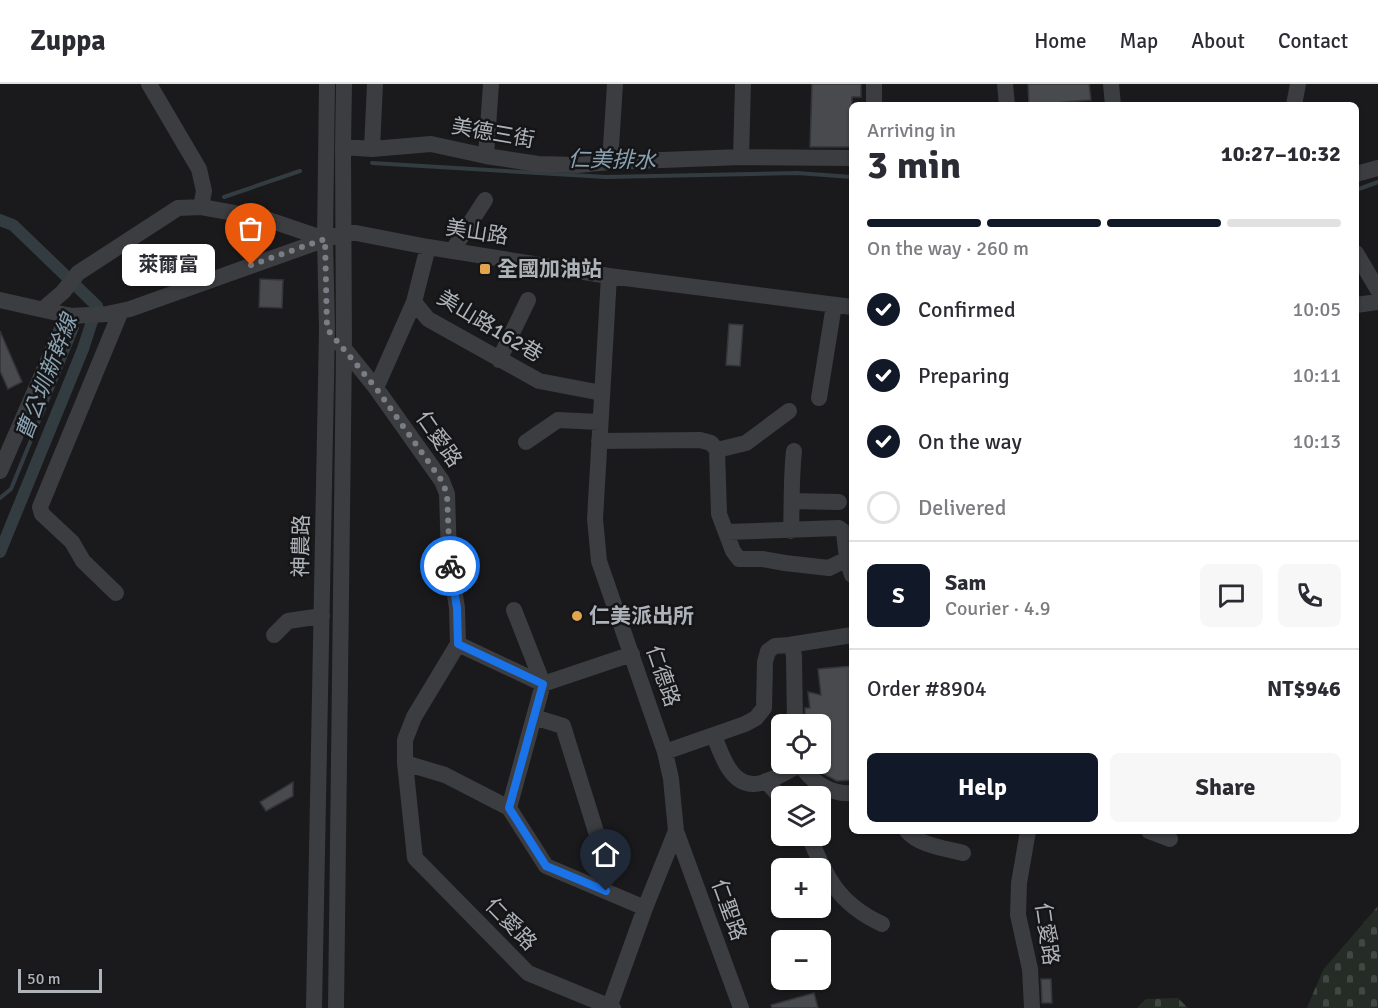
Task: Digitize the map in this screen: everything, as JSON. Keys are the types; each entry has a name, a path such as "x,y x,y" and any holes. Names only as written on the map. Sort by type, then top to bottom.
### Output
{"street":[{"path":"149,84 200,169 204,191 201,207"},
{"name":"神農路","path":"314,1008 327,329 325,239 327,84"},
{"name":"神農路","path":"336,1008 344,348 344,84"},
{"path":"372,148 375,84"},
{"path":"486,156 491,84"},
{"path":"610,162 615,84"},
{"path":"741,157 743,84"},
{"path":"874,84 874,102"},
{"path":"1005,84 1007,102"},
{"path":"1111,84 1113,102"},
{"path":"1295,102 1298,84"},
{"name":"美德三街","path":"343,147 372,148 431,144 538,164 578,165 741,157 849,158"},
{"path":"1359,173 1378,168"},
{"path":"452,251 485,200"},
{"path":"43,309 63,292 78,273 178,208 201,207 263,218 325,239"},
{"name":"美山路","path":"70,315 114,312 343,233 356,233 428,248 609,276 849,307"},
{"name":"美山路162巷","path":"428,248 414,302 428,319 539,381 602,393"},
{"path":"1363,261 1378,290"},
{"name":"仁德路","path":"609,276 595,519 599,561 664,752 671,779 676,831 645,908 610,1008"},
{"path":"0,300 70,315 0,471"},
{"path":"499,360 528,300"},
{"path":"376,388 414,302"},
{"path":"1359,305 1378,302"},
{"path":"819,398 834,305"},
{"path":"114,312 40,507 42,514 72,542 83,561 116,593"},
{"name":"仁愛路","path":"327,329 376,388 442,481 447,494 449,557 457,608 458,644 414,717 405,740 405,763 415,858 528,973 610,1008"},
{"path":"717,450 746,443 789,411"},
{"path":"526,442 558,420 600,422"},
{"path":"599,441 700,440 711,443 717,450 719,514 733,551 739,559 762,559 829,568 849,567 844,532 839,528 727,532"},
{"path":"792,531 790,483 794,451"},
{"path":"792,501 839,495 839,528"},
{"path":"509,808 543,684 514,610"},
{"path":"274,635 288,621 322,616"},
{"path":"664,752 714,736 756,718 764,708 765,662 768,651 775,646 849,635"},
{"path":"458,644 543,684 632,654"},
{"path":"789,645 793,649 794,657 795,714"},
{"path":"534,717 563,726 598,838"},
{"path":"714,736 723,759 735,776 745,783 755,785 779,774"},
{"path":"405,763 445,775 509,808 546,866 645,908"},
{"path":"806,774 825,788 849,793"},
{"path":"765,781 771,787"},
{"name":"仁聖路","path":"676,831 740,1006"},
{"path":"910,834 926,843 963,853"},
{"name":"仁愛路","path":"1027,834 1019,883 1018,915 1030,969 1032,1008"},
{"path":"1158,834 1170,838"},
{"path":"813,846 823,871 852,907 882,924"}],"green space":[{"path":"1378,906 1378,1008 1307,1008 1323,970"},
{"path":"1178,998 1188,1008 1137,1008 1146,999"}],"building":[{"path":"812,84 861,84 861,97 852,97 852,102 849,102 849,147 810,147"},
{"path":"1028,84 1089,84 1091,100 1029,102"},
{"path":"260,279 283,280 282,308 259,307"},
{"path":"729,324 743,325 740,366 726,365"},
{"path":"0,331 22,382 8,389 0,371"},
{"path":"849,666 849,780 837,781 824,774 831,774 831,714 805,714 805,708 810,708 808,692 821,695 818,669"},
{"path":"293,782 293,796 266,811 260,802"},
{"path":"1041,979 1051,979 1052,1003 1042,1003"},
{"path":"814,993 818,1008 772,1008 771,1005"}],"waterway":[{"name":"仁美排水","path":"372,163 606,177 797,173 849,177"},
{"name":"仁美排水","path":"224,197 300,171"},
{"name":"仁美排水","path":"1359,189 1378,182"},
{"name":"曹公圳新幹線","path":"0,220 13,225 97,306 83,349 0,552"},
{"name":"仁美排水","path":"0,498 11,489 77,328"}],"way so far":[{"path":"251,265 325,239 327,329 376,388 442,481 447,494 450,566"}],"place":[{"name":"萊爾富","path":"251,265"},
{"name":"全國加油站","path":"485,269"},
{"name":"仁美派出所","path":"577,616"}],"route":[{"path":"450,566 457,608 458,644 543,684 509,808 546,866 606,891"}]}
